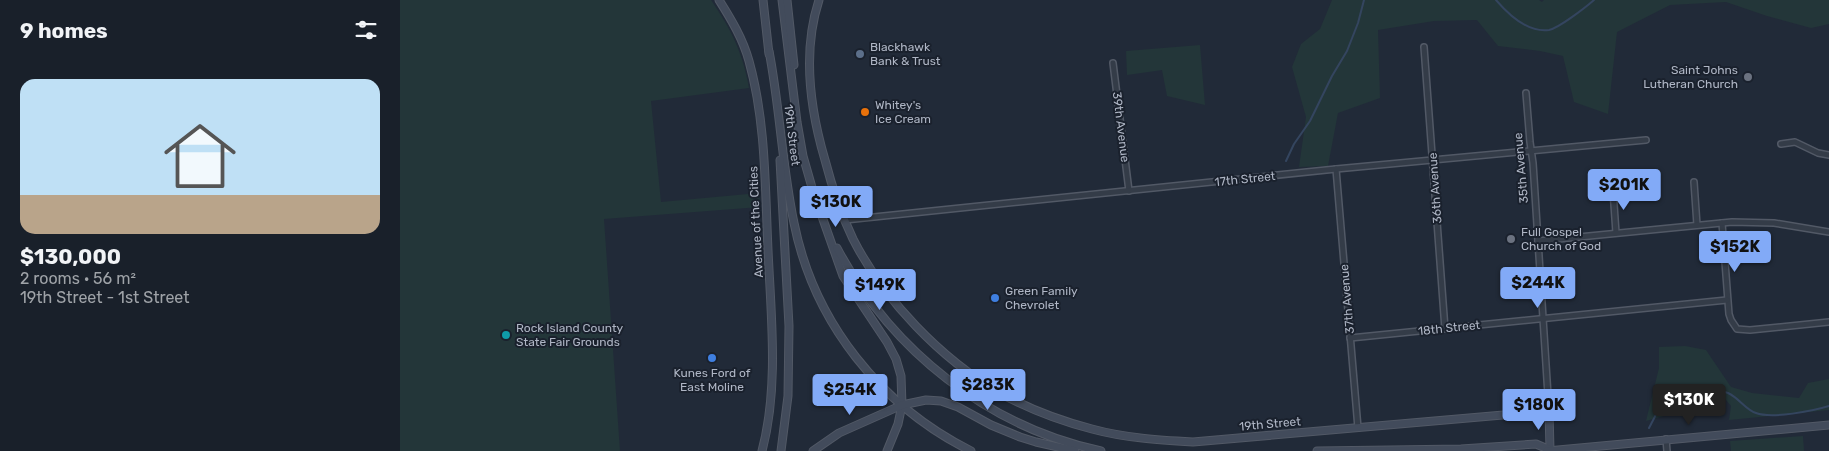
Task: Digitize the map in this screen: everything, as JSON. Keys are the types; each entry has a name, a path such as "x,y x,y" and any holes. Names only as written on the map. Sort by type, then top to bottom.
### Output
{"main road":[{"name":"Avenue of the Cities","path":"719,0 738,32 749,60 756,95 763,153 772,369 770,414 762,451"},
{"path":"763,0 783,199 789,314 788,396 782,451"},
{"path":"782,0 803,156 811,186 843,276 896,359 901,376 902,405 898,424 887,451"},
{"path":"787,0 793,52 796,110"},
{"path":"819,0 810,49 810,86 822,152 844,220"},
{"name":"19th Street","path":"769,51 796,235 805,263 834,327 870,374 902,405 941,434 971,451"},
{"name":"19th Street","path":"844,220 867,263 896,304 959,365 1000,393 1038,411 1093,430 1153,440 1193,442 1549,411"},
{"path":"825,223 846,264 872,304 902,339 933,368 963,391 1018,422 1060,440 1102,451"},
{"path":"813,451 839,433 902,405 926,400 941,401 958,407 991,425 1020,437 1075,451"},
{"name":"35th Avenue","path":"1549,411 1549,451"},
{"path":"1317,451 1461,449 1536,444 1549,451 1829,425"}],"street":[{"name":"36th Avenue","path":"1424,47 1445,329"},
{"name":"39th Avenue","path":"1113,63 1129,190"},
{"name":"35th Avenue","path":"1526,93 1549,411"},
{"name":"17th Street","path":"844,220 1336,169 1646,140"},
{"path":"1781,144 1795,142 1818,153 1829,155"},
{"name":"37th Avenue","path":"1336,169 1358,428"},
{"path":"1694,182 1697,226"},
{"path":"1612,190 1616,233"},
{"path":"1538,241 1722,223 1762,222 1829,232"},
{"path":"1722,223 1727,300 1730,320 1737,329 1750,330 1829,322"},
{"name":"18th Street","path":"1350,338 1727,300"},
{"path":"1666,439 1667,451"}],"shaded area":[{"name":"Rock Island County State Fair Grounds","path":"400,0 711,0 730,31 740,52 749,88 651,101 661,202 759,193 760,207 604,219 620,451 400,451"},
{"path":"1332,0 1539,0 1542,2 1544,0 1829,0 1829,24 1811,28 1726,2 1670,5 1617,32 1608,114 1574,102 1563,56 1498,46 1477,20 1434,21 1378,30 1380,98 1338,113 1328,166 1299,167 1306,117 1292,67 1301,44 1320,29"},
{"path":"1200,45 1205,105 1167,96 1162,70 1127,75 1126,51"},
{"path":"1685,346 1706,350 1731,387 1752,393 1799,398 1808,383 1829,379 1829,410 1729,420 1731,406 1721,394 1683,390 1671,414 1646,421 1659,368 1659,347"},
{"path":"1803,436 1804,451 1731,451 1730,441"}],"waterway":[{"path":"1286,161 1294,144 1310,121 1332,76 1347,51 1358,23 1364,0"},
{"path":"1496,0 1506,11 1526,26 1541,30 1549,30 1559,25 1594,0"},
{"path":"1649,428 1667,397 1675,390 1686,387 1709,388 1728,393 1752,411 1763,415 1792,414 1829,406"}],"place":[{"name":"Blackhawk Bank & Trust","path":"860,54"},
{"name":"Saint Johns Lutheran Church","path":"1748,77"},
{"name":"Whitey's Ice Cream","path":"865,112"},
{"name":"Full Gospel Church of God","path":"1511,239"},
{"name":"Green Family Chevrolet","path":"995,298"},
{"name":"Rock Island County State Fair Grounds","path":"506,335"},
{"name":"Kunes Ford of East Moline","path":"712,358"}]}
